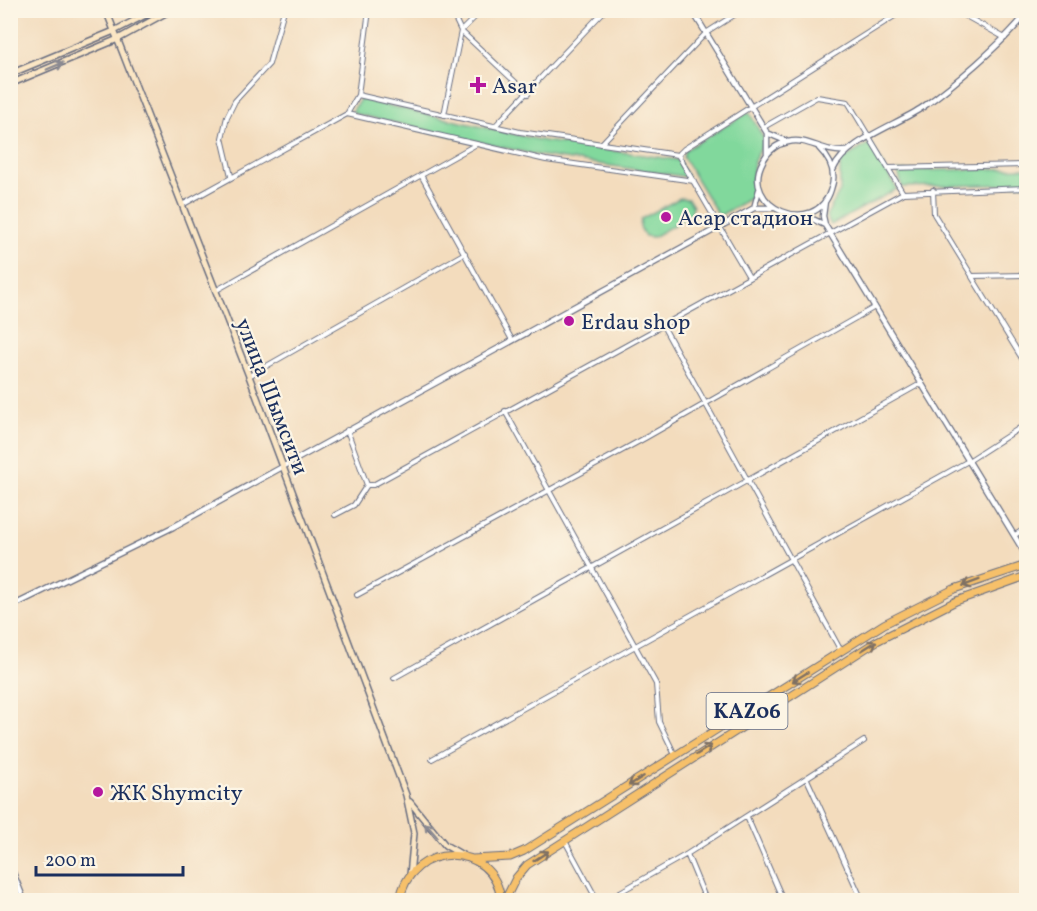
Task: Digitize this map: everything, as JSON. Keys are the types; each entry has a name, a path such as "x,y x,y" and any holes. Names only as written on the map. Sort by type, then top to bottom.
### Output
{"highway":[{"name":"KАZ06","path":"472,860 518,855 884,624 936,597 1026,565"},
{"name":"KАZ06","path":"506,900 521,871 877,641 956,601 1026,576"},
{"path":"400,900 410,874 421,864 434,857 449,855 464,856 490,874 498,888 501,900"}],"main road":[{"name":"улица Шымсити","path":"106,10 214,292 249,376 406,795 414,832 410,874"},
{"path":"10,74 114,31 155,10"},
{"path":"10,84 118,39 171,10"},
{"name":"улица Шымсити","path":"406,795 432,832 445,845 464,856"}],"street":[{"path":"231,176 222,138 226,117 236,101 269,64 284,10"},
{"path":"182,205 347,114 358,95 369,10"},
{"path":"451,10 461,31 528,94"},
{"path":"444,115 461,31 482,10"},
{"path":"494,126 528,94 605,10"},
{"path":"692,10 765,130 778,140 804,141 831,153 846,151 923,107 1005,38 1026,14"},
{"path":"600,145 706,33 742,10"},
{"path":"678,155 684,149 904,10"},
{"path":"955,10 1005,38"},
{"path":"358,95 494,126 600,145 678,155"},
{"path":"765,130 817,97 848,102 872,138 903,193"},
{"path":"347,114 546,160 694,181"},
{"path":"754,208 759,187 759,170 766,155 765,130"},
{"path":"766,155 787,142"},
{"path":"214,292 476,144"},
{"path":"819,148 832,170 832,186 825,201 823,216 825,225 1026,555"},
{"path":"832,170 846,151"},
{"path":"678,155 750,277"},
{"path":"888,168 1026,165"},
{"path":"421,175 512,340"},
{"path":"759,187 773,208"},
{"path":"367,485 374,485 903,193 1026,188"},
{"path":"933,190 934,214 1026,366"},
{"path":"804,215 825,201"},
{"path":"10,607 172,527 347,429 754,208 773,208 788,215 804,215 825,225"},
{"path":"249,376 465,253"},
{"path":"972,276 1026,275"},
{"path":"357,595 705,404 875,307"},
{"path":"662,324 841,651"},
{"path":"394,678 923,383"},
{"path":"505,411 633,648 656,684 659,722 676,756"},
{"path":"432,759 970,460 1026,424"},
{"path":"347,429 367,485"},
{"path":"335,514 354,505 367,485"},
{"path":"1015,535 1026,528"},
{"path":"606,900 622,893 687,854 864,741"},
{"path":"807,779 862,900"},
{"path":"747,817 783,900"},
{"path":"565,841 597,900"},
{"path":"687,854 706,900"},
{"path":"10,865 24,900"},
{"path":"622,893 625,900"}],"green space":[{"path":"360,99 544,141 678,160 688,177 537,155 356,114 352,112"},
{"path":"749,112 765,141 754,161 751,198 719,216 683,157 685,150"},
{"path":"870,143 897,189 831,225 826,216 840,191 840,161"},
{"path":"1026,168 1026,184 902,187 898,171"},
{"name":"Асар стадион","path":"680,198 688,199 693,206 691,215 653,237 645,236 640,227 641,219"}],"place":[{"name":"Asar","path":"478,85"},
{"name":"Асар стадион","path":"666,217"},
{"name":"Erdau shop","path":"569,321"},
{"name":"ЖК Shymcity","path":"98,792"}]}
